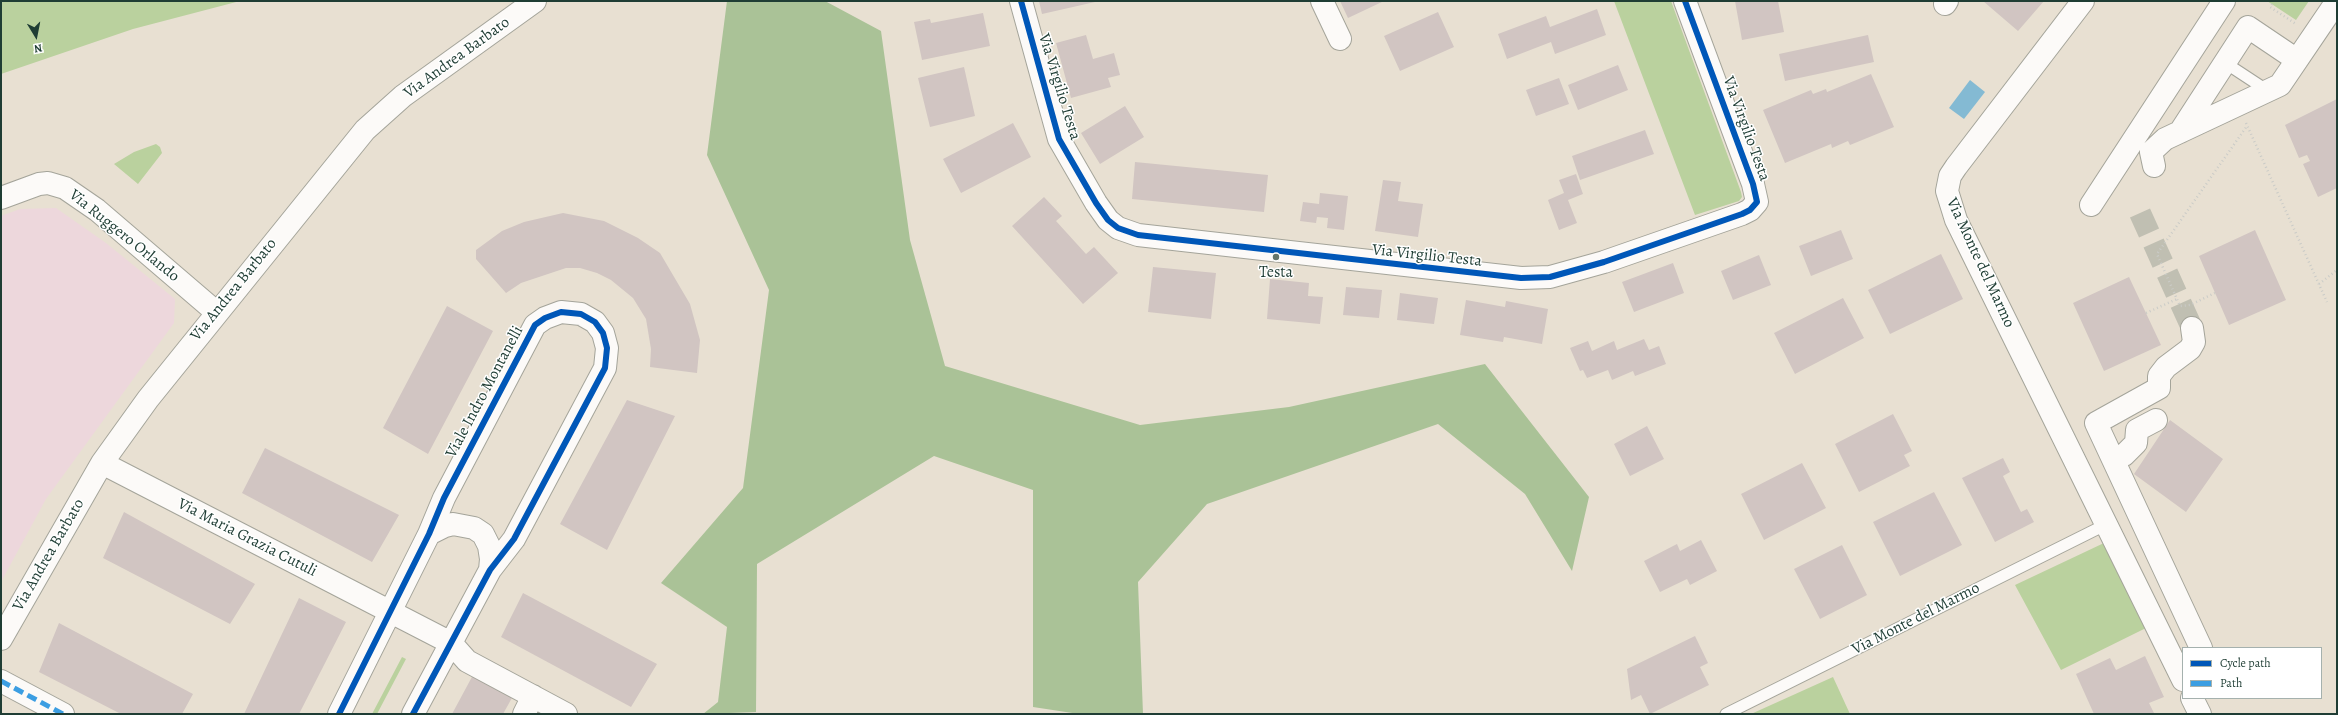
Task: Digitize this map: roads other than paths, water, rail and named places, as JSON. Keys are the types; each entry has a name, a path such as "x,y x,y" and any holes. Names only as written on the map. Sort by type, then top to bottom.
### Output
{"street":[{"name":"Via Andrea Barbato","path":"1,639 102,463 148,399 216,312 365,130 403,96 535,1"},
{"name":"Via Virgilio Testa","path":"1022,1 1043,88 1059,139 1102,212 1118,228 1134,234 1506,278 1550,277 1604,262 1742,214 1750,210 1757,202 1753,184 1685,1"},
{"path":"1322,1 1340,39"},
{"name":"Via Monte del Marmo","path":"2083,1 1956,166 1947,184 1947,191 1956,220 2182,678"},
{"path":"2091,205 2224,1"},
{"path":"2154,166 2151,155 2154,146 2180,132 2280,85 2291,56 2337,1"},
{"path":"2180,132 2248,27 2291,56"},
{"name":"Via Ruggero Orlando","path":"1,198 39,184 48,183 65,188 97,210 216,312"},
{"name":"Viale Indro Montanelli","path":"339,714 391,613 429,534 444,498 535,325 545,318 561,312 573,312 586,316 599,326 603,333 607,348 604,368 514,539 490,570 413,714"},
{"path":"2192,328 2194,342 2190,349 2171,361 2159,376 2159,388 2100,418 2096,423 2201,647"},
{"path":"2113,459 2124,455 2136,443 2137,430 2156,420"},
{"name":"Via Maria Grazia Cutuli","path":"102,463 451,643"},
{"name":"Viale Indro Montanelli","path":"429,534 445,526 453,524 474,528 483,534 489,546 491,559 490,570"},
{"path":"451,643 467,661 528,705 566,714"},
{"path":"1,681 63,714"},
{"path":"2192,699 2200,714"}],"lane":[{"path":"2221,68 2230,66 2268,91"},
{"name":"Via Monte del Marmo","path":"1726,714 2107,524"}],"water":[{"path":"1970,80 1985,92 1964,119 1949,108"}],"tunnel":[{"path":"2140,213 2192,328"}],"place":[{"name":"Testa","path":"1276,257"}]}
